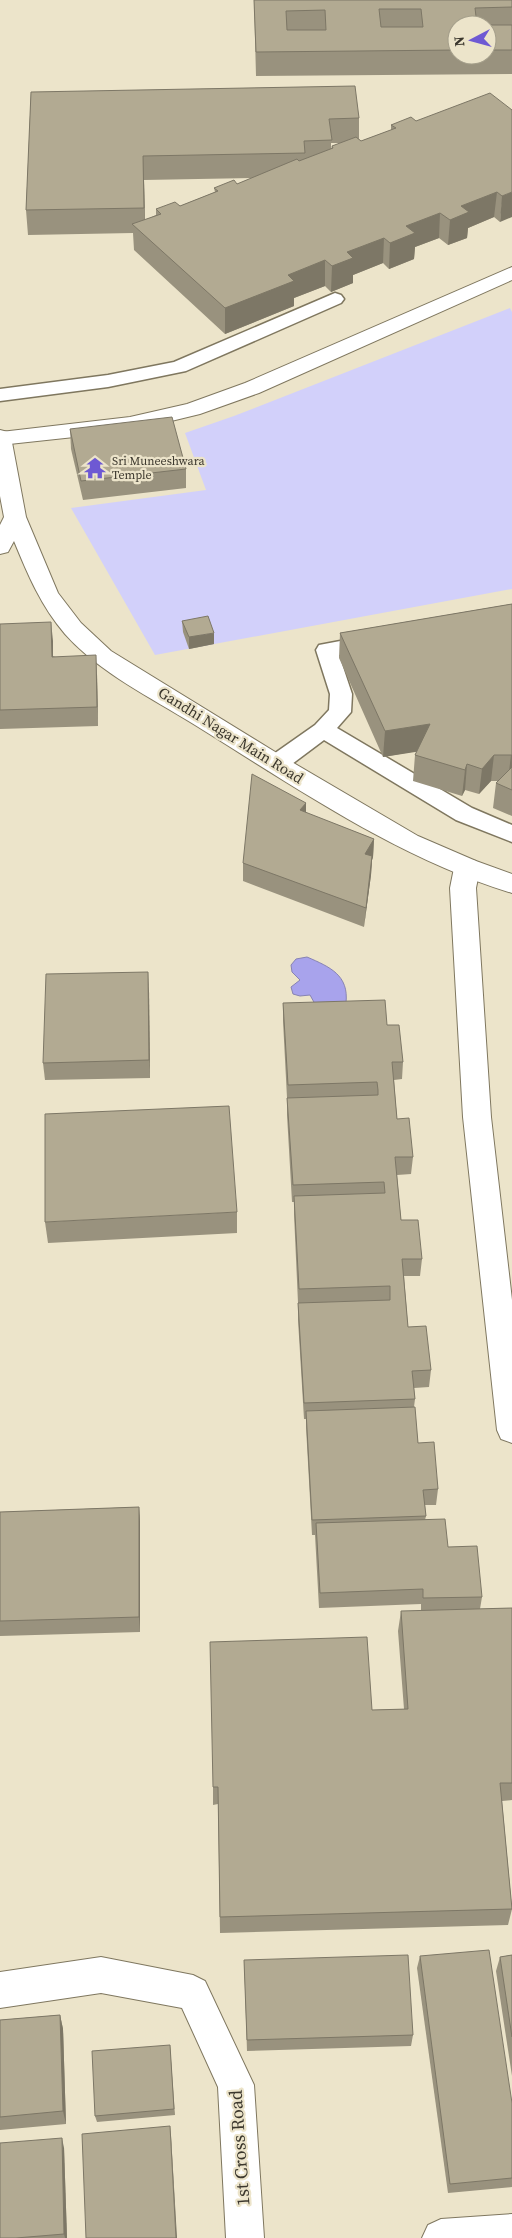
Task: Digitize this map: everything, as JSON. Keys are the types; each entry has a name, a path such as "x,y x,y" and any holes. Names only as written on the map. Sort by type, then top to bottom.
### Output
{"street":[{"path":"0,438 130,424 193,409 252,388 512,273"},
{"name":"Gandhi Nagar Main Road","path":"0,438 8,512 48,595 73,628 103,656 276,764 409,842 467,868 512,884"},
{"path":"0,547 8,512"},
{"path":"467,868 463,888 477,1117 512,1430"},
{"name":"1st Cross Road","path":"0,1990 101,1975 193,1993 236,2085 245,2238"},
{"path":"441,2238 512,2232"}],"lane":[{"path":"0,395 108,381 180,367 335,298"},
{"path":"276,764 323,730 340,712 342,694 327,650 395,638"},
{"path":"323,730 464,814 512,834"}],"shaded area":[{"path":"510,308 512,312 512,589 155,655 71,508 206,490 185,433 234,416"},
{"path":"307,957 323,964 336,973 344,985 346,1003 315,1004 310,995 300,996 293,994 291,987 300,980 292,972 291,965 296,959"}],"building":[{"path":"254,0 512,0 512,7 475,8 476,15 447,15 447,50 256,52","holes":["379,9 421,9 423,27 381,27","325,10 326,30 287,30 286,11"]},
{"path":"497,25 512,25 512,50 497,50"},
{"path":"355,86 359,118 329,119 332,140 304,141 305,153 143,156 144,208 26,210 31,92"},
{"path":"490,93 512,110 512,192 502,196 497,192 461,206 469,212 450,220 440,213 406,226 415,233 390,243 384,238 347,252 353,258 332,266 325,260 288,275 294,281 225,308 132,224 161,214 156,209 175,202 180,206 218,191 214,188 234,180 237,184 297,159 299,161 333,148 332,146 356,137 361,141 396,128 391,125 411,117 416,121"},
{"path":"172,417 186,469 81,481 70,429"},
{"path":"512,604 512,755 494,755 482,769 467,764 465,770 415,755 430,724 385,731 340,633"},
{"path":"208,616 214,633 189,637 182,621"},
{"path":"51,622 52,657 96,655 97,707 0,710 0,624"},
{"path":"512,767 512,790 496,783"},
{"path":"252,774 306,803 300,810 374,839 365,854 372,856 366,908 243,863"},
{"path":"148,972 149,1060 43,1063 46,974"},
{"path":"385,1000 387,1025 399,1025 403,1062 392,1062 397,1119 409,1118 413,1157 395,1157 401,1220 418,1220 422,1259 402,1259 408,1327 426,1326 431,1370 412,1371 415,1399 304,1403 298,1303 390,1300 390,1286 299,1289 294,1196 385,1193 384,1182 293,1185 287,1098 378,1095 378,1090 377,1082 288,1085 283,1003"},
{"path":"229,1106 237,1212 45,1222 45,1114"},
{"path":"415,1407 418,1443 434,1442 438,1489 423,1490 426,1516 312,1520 306,1411"},
{"path":"139,1507 139,1617 0,1621 0,1512"},
{"path":"445,1519 448,1547 477,1546 482,1597 423,1598 423,1589 320,1593 316,1523"},
{"path":"512,1608 512,1783 500,1783 512,1909 220,1917 218,1787 213,1787 210,1642 367,1637 372,1710 408,1709 401,1611"},
{"path":"489,1950 512,2103 512,2178 450,2184 420,1956"},
{"path":"408,1955 413,2035 247,2040 244,1960"},
{"path":"512,1955 512,2037 500,1957"},
{"path":"60,2015 63,2111 0,2117 0,2020"},
{"path":"170,2045 174,2109 95,2116 92,2051"},
{"path":"170,2126 176,2238 86,2238 82,2134"},
{"path":"62,2138 64,2234 0,2238 0,2143"}],"place":[{"name":"Sri Muneeshwara Temple","path":"95,468"}]}
